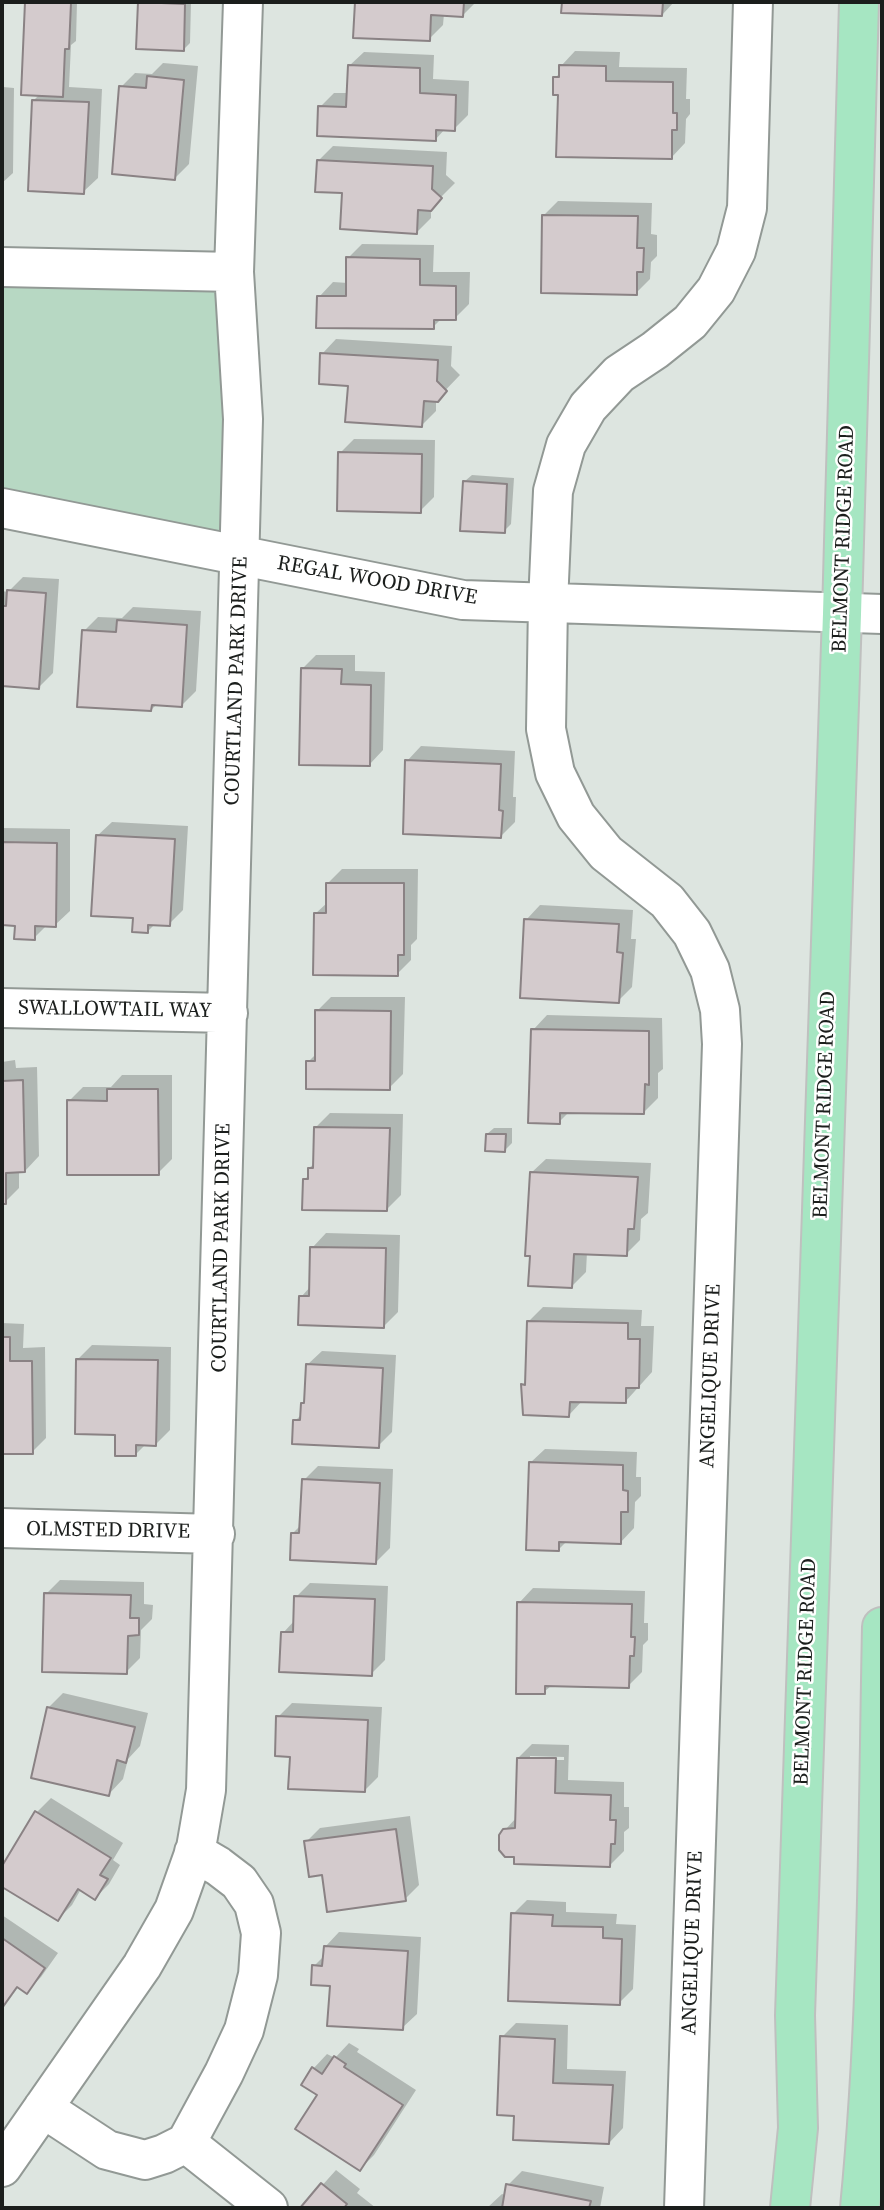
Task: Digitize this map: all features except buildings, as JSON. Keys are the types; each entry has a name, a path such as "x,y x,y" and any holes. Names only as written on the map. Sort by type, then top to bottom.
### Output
{"main road":[{"name":"BELMONT RIDGE ROAD","path":"790,2208 798,2128 796,2001 842,614 859,2"},
{"path":"860,2208 867,2139 875,1969 882,1627"}],"street":[{"name":"COURTLAND PARK DRIVE","path":"2,2167 142,1966 174,1910 194,1853 206,1790 243,419 234,272 243,2"},
{"name":"ANGELIQUE DRIVE","path":"684,2208 722,1044 720,1010 710,970 692,933 667,901 606,853 576,816 555,773 546,729 548,603 552,491 566,445 588,407 619,374 690,322 716,290 736,251 747,208 754,2"},
{"path":"2,267 234,272"},
{"name":"REGAL WOOD DRIVE","path":"2,509 463,600 882,614"},
{"name":"SWALLOWTAIL WAY","path":"2,1008 228,1013"},
{"name":"OLMSTED DRIVE","path":"2,1528 215,1534"},
{"path":"43,2108 107,2150 145,2160 186,2143 244,2030 258,1975 261,1933 254,1904 239,1882 194,1853"},
{"path":"186,2143 268,2208"}],"green space":[{"path":"2,267 234,272 240,556 2,508"}]}
